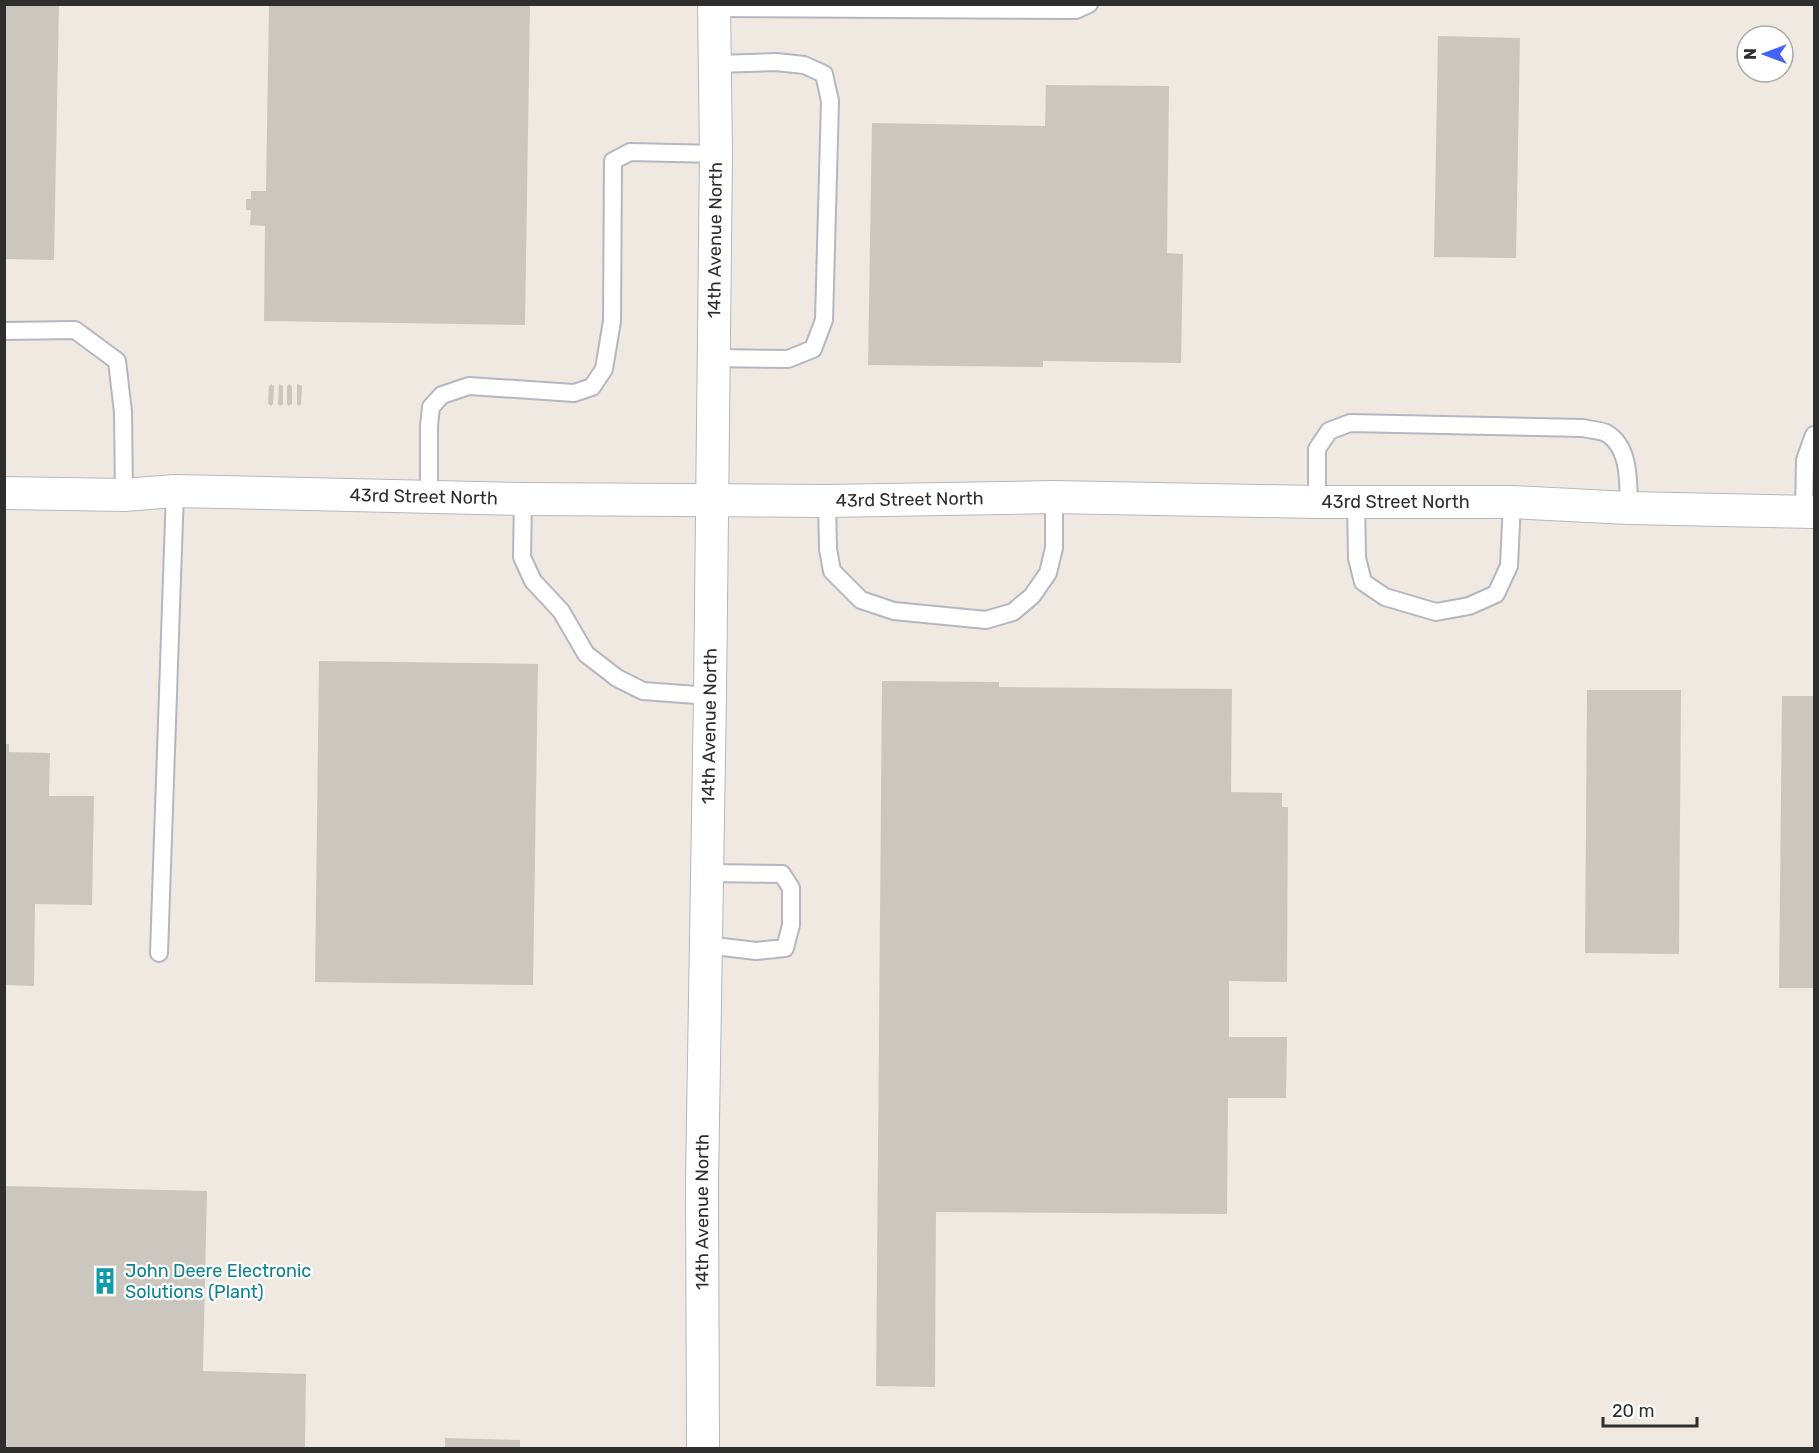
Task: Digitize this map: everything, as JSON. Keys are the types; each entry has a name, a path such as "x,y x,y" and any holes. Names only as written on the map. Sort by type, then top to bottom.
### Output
{"street":[{"name":"14th Avenue North","path":"703,1449 702,1182 716,154 714,6"},
{"name":"43rd Street North","path":"4,493 124,495 175,491 524,499 827,501 1054,497 1317,502 1512,502 1629,508 1809,512"}],"lane":[{"path":"714,6 1076,10 1089,4"},
{"path":"714,358 788,359 813,349 824,320 830,101 824,74 804,65 776,62 715,64"},
{"path":"429,496 431,406 442,395 469,386 574,393 592,387 604,369 612,321 613,161 630,152 716,154"},
{"path":"4,331 75,330 117,361 123,412 124,495"},
{"path":"1317,502 1317,449 1329,431 1350,423 1393,423 1583,428 1606,433 1620,447 1627,471 1629,508"},
{"path":"1809,512 1805,460 1815,435"},
{"path":"159,953 175,491"},
{"path":"827,501 828,549 832,571 861,600 894,611 986,620 1012,612 1032,596 1048,573 1054,548 1054,497"},
{"path":"524,499 522,557 534,581 561,611 586,654 617,678 643,691 710,696"},
{"path":"1356,502 1358,558 1363,582 1385,597 1436,612 1469,606 1496,594 1509,566 1512,502"},
{"path":"706,945 756,951 785,948 791,925 791,888 782,874 707,873"}],"building":[{"path":"4,4 59,4 54,260 4,259"},
{"path":"269,4 530,4 525,325 264,321 265,226 250,225 251,210 246,210 246,199 251,199 251,191 266,191"},
{"path":"1438,36 1520,38 1516,258 1434,257"},
{"path":"1046,85 1169,86 1167,253 1183,254 1181,363 1043,361 1043,367 868,365 872,123 1045,126"},
{"path":"271,384 274,386 271,406 268,403"},
{"path":"279,384 283,386 283,404 280,406 278,404"},
{"path":"290,384 292,404 289,406 287,386"},
{"path":"297,384 302,386 299,406 297,404"},
{"path":"319,661 538,664 533,985 315,982"},
{"path":"882,681 999,682 999,687 1232,689 1231,792 1282,793 1282,807 1288,807 1287,982 1229,981 1229,1037 1287,1037 1286,1098 1228,1098 1227,1214 936,1212 935,1387 876,1386"},
{"path":"1587,690 1681,690 1679,954 1585,953"},
{"path":"1782,696 1814,696 1814,988 1779,988"},
{"path":"4,744 9,744 9,752 50,753 49,796 94,796 92,905 35,904 34,986 4,985"},
{"name":"John Deere Electronic Solutions (Plant)","path":"4,1186 207,1191 203,1371 306,1374 305,1448 4,1448"},
{"path":"445,1438 520,1440 520,1448 445,1448"}],"place":[{"name":"John Deere Electronic Solutions (Plant)","path":"105,1281"}]}
